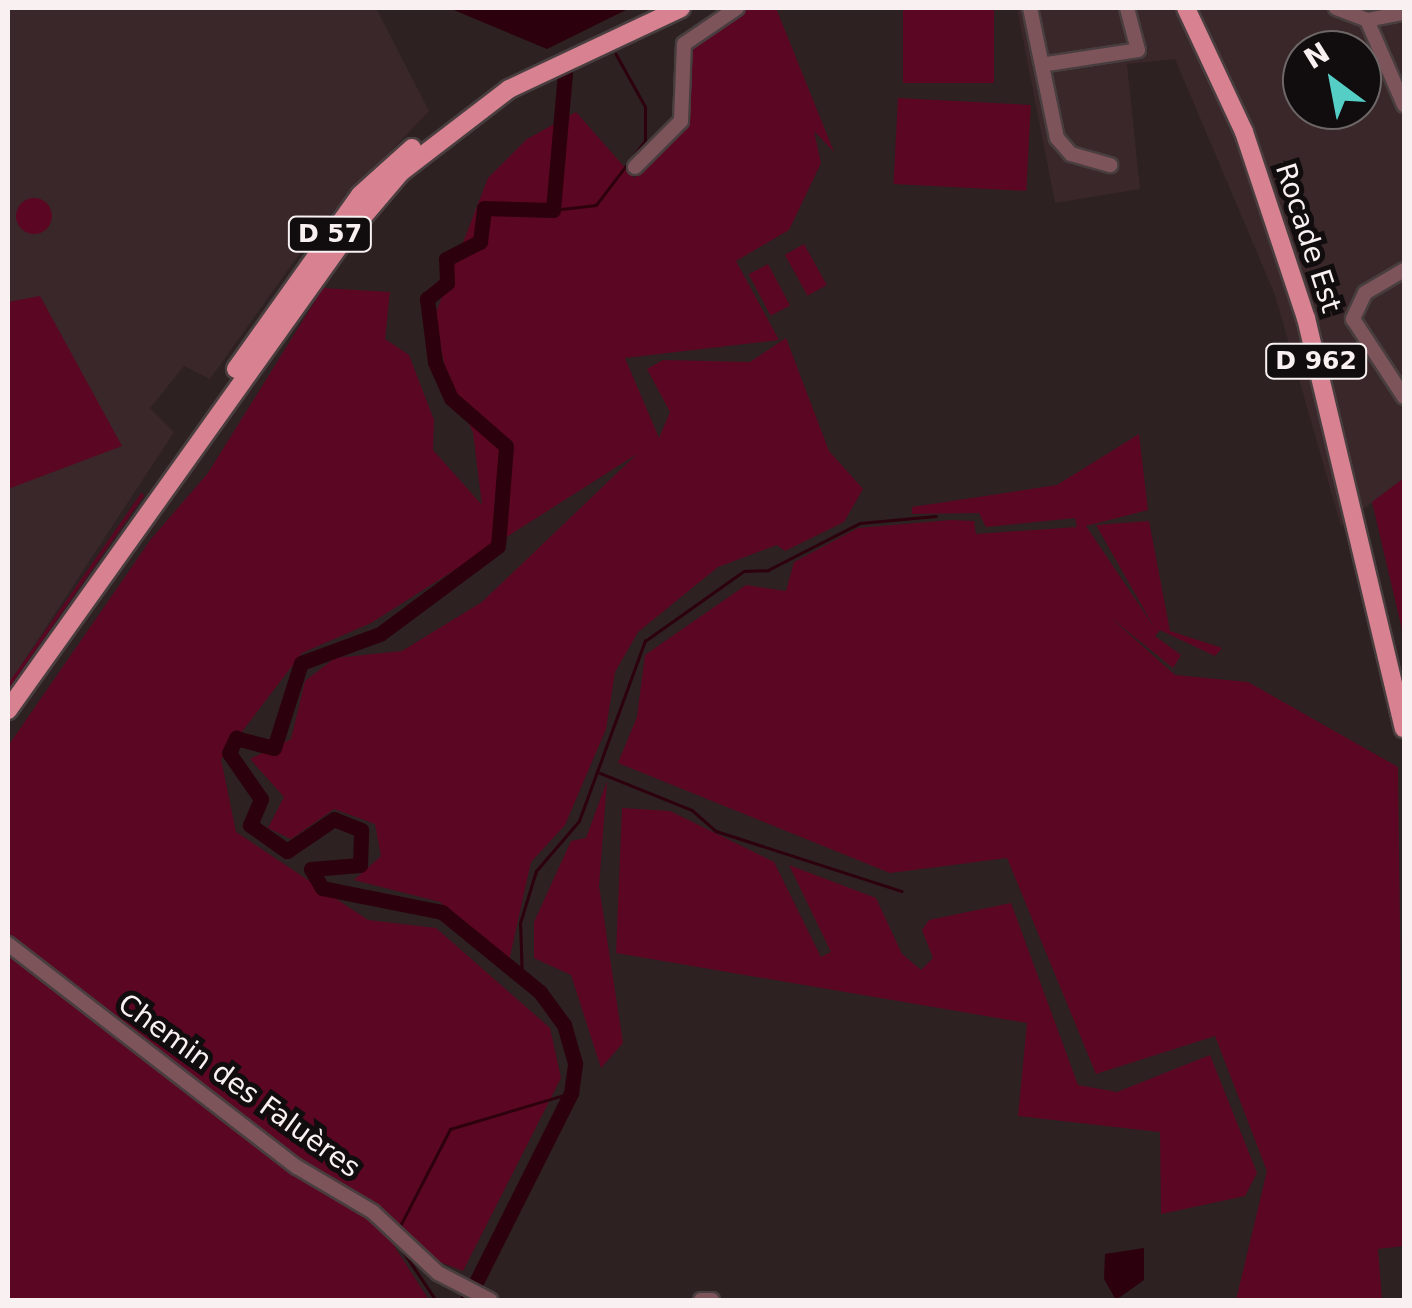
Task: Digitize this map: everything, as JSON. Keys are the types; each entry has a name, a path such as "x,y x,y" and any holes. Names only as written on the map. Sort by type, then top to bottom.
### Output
{"main road":[{"name":"D 57","path":"8,710 360,196 462,107 660,8"},
{"name":"D 57","path":"124,542 344,238 428,145 531,77 681,8"},
{"name":"Rocade Est","path":"1186,8 1244,132 1295,282 1404,728"}],"street":[{"path":"635,167 681,122 684,44 737,8"},
{"path":"1030,8 1047,64 1062,148 1110,165"},
{"path":"1047,64 1138,50 1127,8"},
{"path":"1336,8 1367,20 1404,13"},
{"path":"1367,20 1404,105"},
{"path":"1404,270 1365,293 1353,319 1404,397"},
{"name":"Chemin des Faluères","path":"8,944 397,1233 462,1288 490,1300"},
{"path":"700,1300 712,1300"}],"shaded area":[{"path":"8,8 376,8 429,111 321,224 210,379 184,366 150,408 174,432 8,685"},
{"path":"449,8 630,8 547,49"},
{"path":"749,8 776,8 834,152 814,131 821,163 789,230 736,261 779,340 625,358 659,438 670,412 647,369 663,360 750,362 786,338 829,451 863,489 844,522 785,551 777,545 718,567 638,632 615,672 606,729 565,825 531,862 509,961 440,902 354,880 381,856 375,824 334,809 291,839 268,828 284,797 250,759 291,739 305,681 335,658 402,651 482,602 637,454 371,623 302,653 221,759 236,832 368,920 436,928 550,1028 561,1078 463,1271 393,1244 429,1300 8,1300 8,746 151,539 208,473 323,288 390,292 385,339 409,355 434,420 433,450 482,505 473,432 447,379 435,315 488,178 527,139 576,112 634,178 687,126 687,47"},
{"path":"903,8 994,8 994,83 903,83"},
{"path":"1017,8 1404,8 1404,478 1341,526 1275,295 1175,59 1127,64 1140,189 1055,203"},
{"path":"898,98 1031,105 1026,191 893,184"},
{"path":"34,198 47,203 52,216 47,229 34,234 21,229 16,216 21,203"},
{"path":"804,244 827,285 808,296 785,255"},
{"path":"768,264 790,305 771,316 749,274"},
{"path":"40,296 122,446 8,489 8,302"},
{"path":"1139,434 1148,510 1086,526 1154,627 1096,525 1149,521 1170,631 1222,648 1215,656 1160,630 1155,636 1181,655 1173,668 1110,617 1175,675 1248,682 1398,767 1404,1246 1378,1249 1382,1300 1236,1300 1267,1171 1215,1036 1096,1074 1007,858 890,873 618,763 637,717 645,655 746,585 786,591 794,562 858,528 950,520 974,521 976,534 1077,527 1075,518 986,527 979,513 912,514 912,507 1057,485"},
{"path":"1404,478 1404,638 1372,502"},
{"path":"142,492 144,496 9,688 8,684"},
{"path":"607,781 599,886 623,1043 601,1068 571,975 534,958 534,922 571,841 586,838"},
{"path":"622,808 670,811 774,862 821,957 831,952 789,865 876,898 902,954 921,970 933,958 922,930 929,920 1011,903 1078,1085 1117,1092 1210,1055 1257,1173 1245,1196 1161,1214 1160,1132 1018,1116 1027,1023 616,953"},
{"path":"1144,1248 1144,1280 1116,1300 1104,1279 1105,1254"}],"waterway":[{"path":"553,210 596,205 645,141 645,107 616,55"},
{"path":"467,1300 571,1093 575,1063 564,1025 540,992 442,912 322,888 311,869 360,865 361,830 334,819 287,851 250,825 261,799 229,753 236,738 274,748 301,663 380,634 498,546 506,446 451,398 435,362 427,299 447,283 446,259 480,242 484,208 553,210 565,73"},
{"path":"522,980 520,923 536,871 579,821 645,641 744,571 768,570 860,523 936,516"},
{"path":"600,773 692,810 716,831 902,891"},
{"path":"399,1228 450,1129 571,1093"},
{"path":"401,1248 436,1300"}]}
